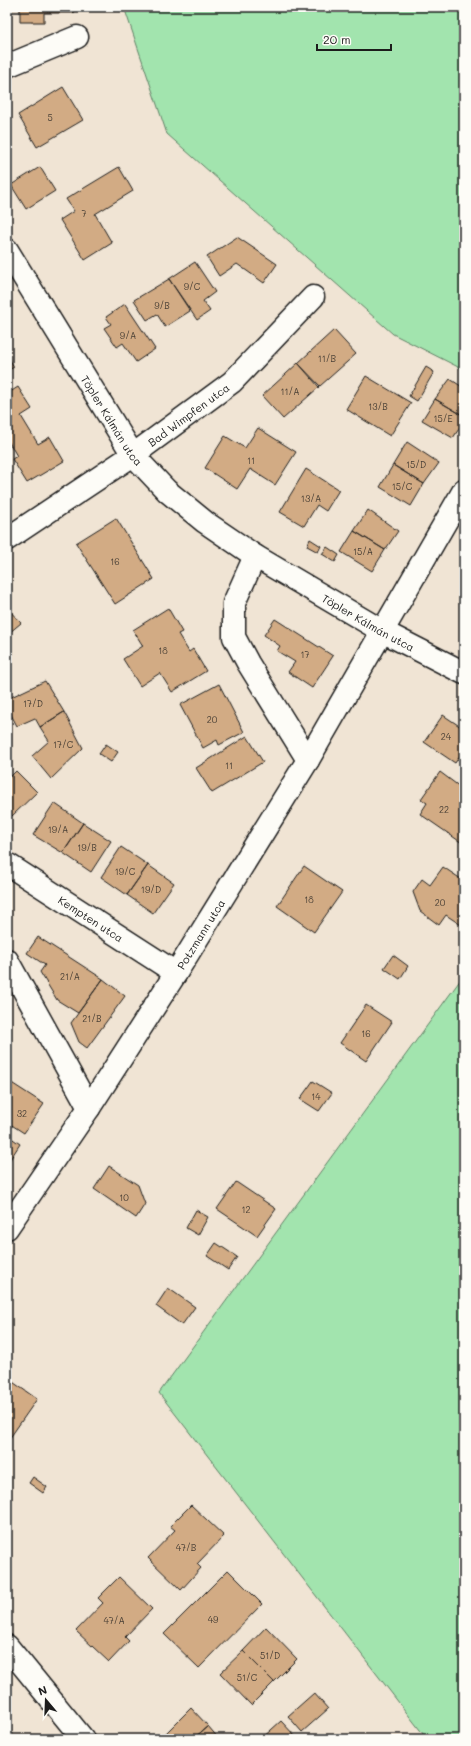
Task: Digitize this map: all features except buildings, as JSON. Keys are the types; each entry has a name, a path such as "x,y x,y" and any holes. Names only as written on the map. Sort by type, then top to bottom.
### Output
{"street":[{"path":"7,66 77,37"},
{"name":"Töpler Kálmán utca","path":"7,250 133,455 172,495 205,522 255,556 382,631 464,673"},
{"name":"Bad Wimpfen utca","path":"7,539 133,455 232,382 313,297"},
{"name":"Potzmann utca","path":"7,1228 89,1108 176,973 308,760 464,490"},
{"path":"255,556 234,603 234,637 248,663 308,760"},
{"name":"Kempten utca","path":"7,864 176,973"},
{"path":"7,960 89,1108"},
{"path":"7,1646 83,1739"}],"green space":[{"path":"124,7 464,7 464,370 393,334 167,134"},
{"path":"464,975 464,1739 427,1739 159,1393"}]}
